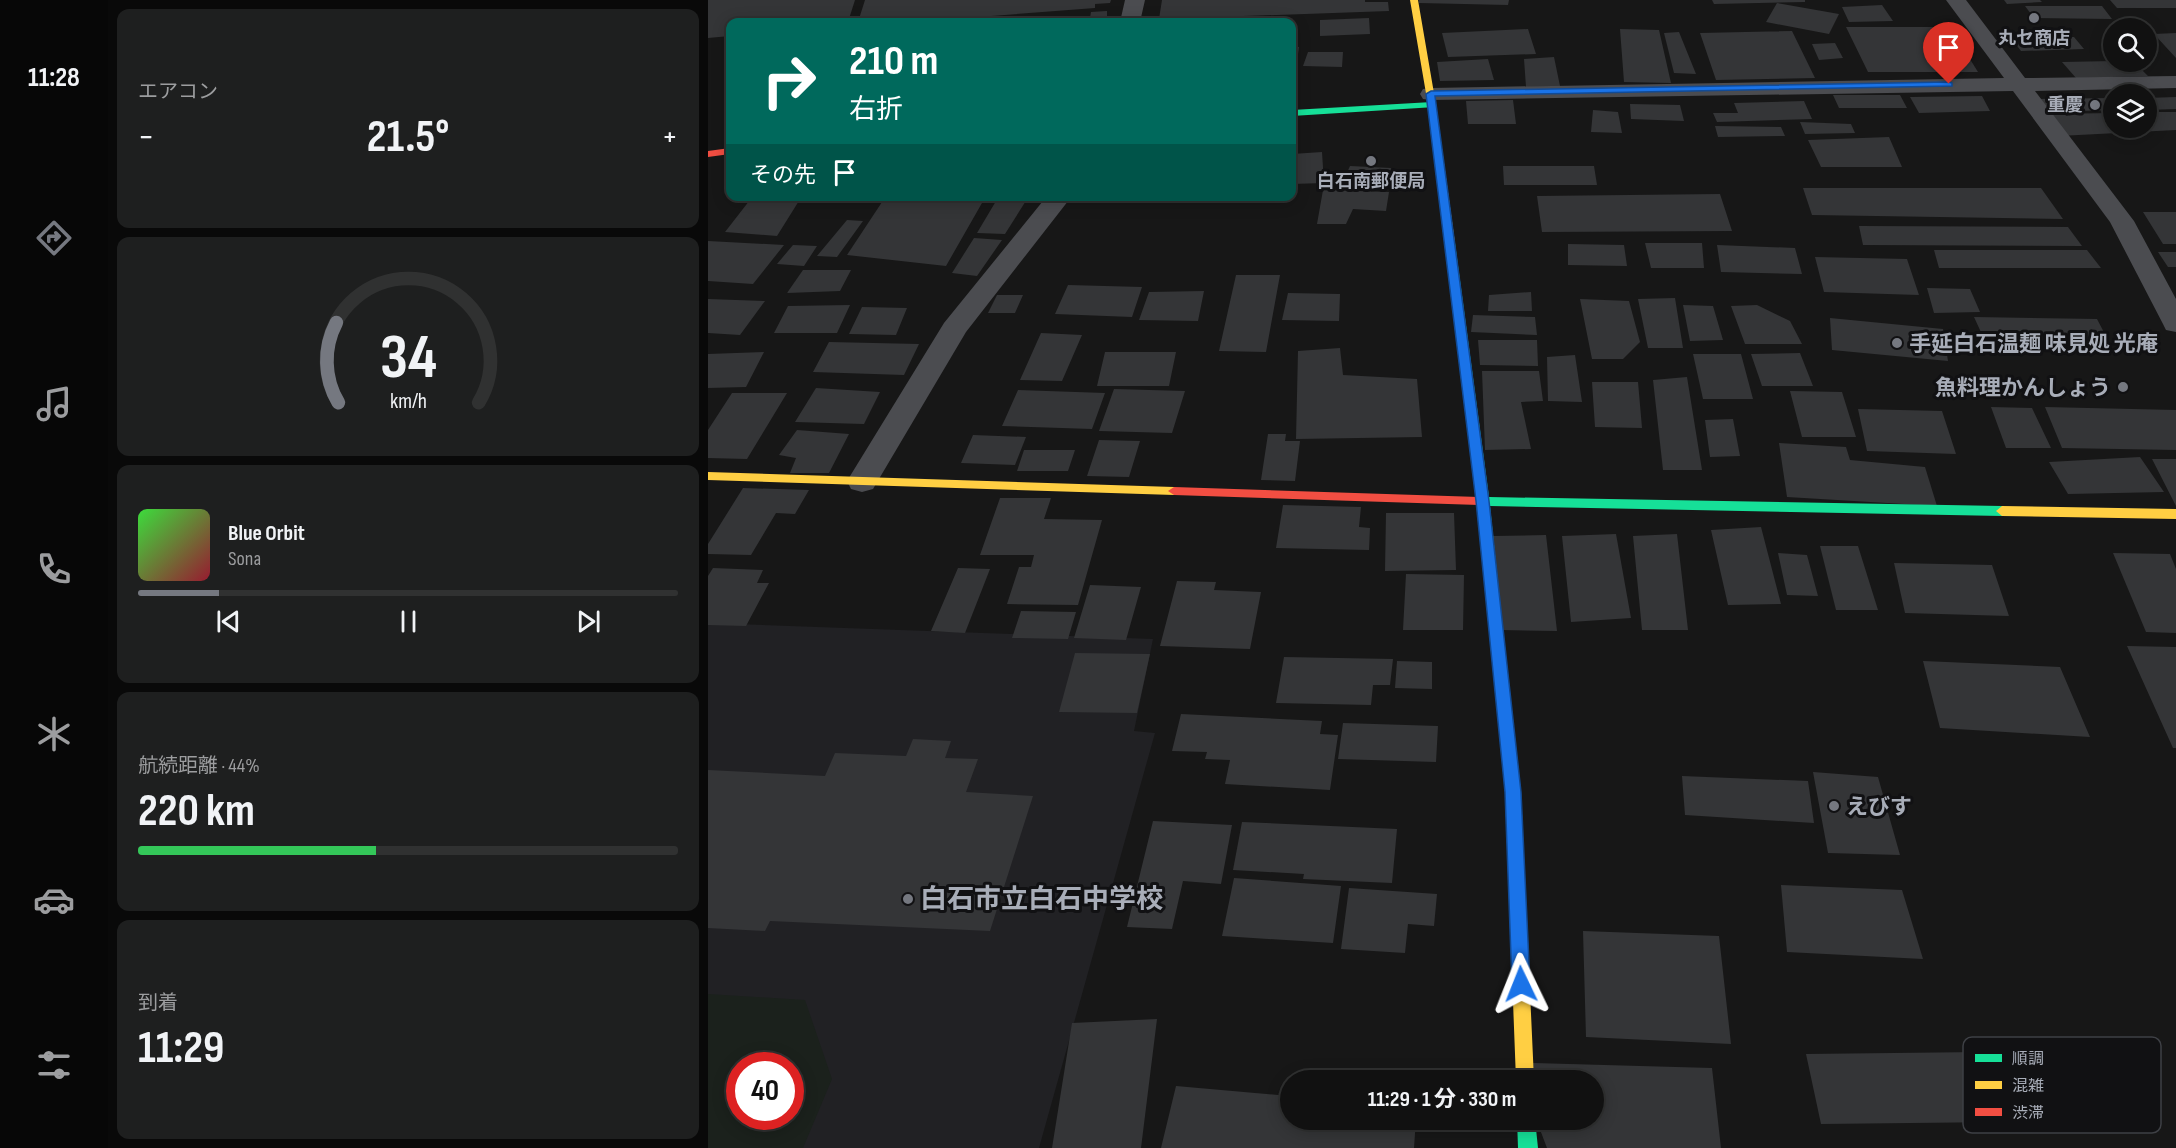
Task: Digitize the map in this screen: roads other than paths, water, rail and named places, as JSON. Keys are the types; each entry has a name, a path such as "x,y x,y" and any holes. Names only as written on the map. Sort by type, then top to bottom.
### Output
{"street":[{"path":"1131,18 1135,0"},
{"path":"1414,0 1432,100 1483,501 1513,792 1525,1070"},
{"path":"1956,0 2122,221 2176,324"},
{"path":"1296,112 1432,100 2019,83 2176,82"},
{"path":"708,154 726,152"},
{"path":"862,481 954,329 1056,201"},
{"path":"708,476 1483,501 2176,514"},
{"path":"1527,1130 1528,1148"}],"place":[{"name":"丸セ商店","path":"2034,18"},
{"name":"重慶","path":"2095,105"},
{"name":"白石南郵便局","path":"1371,161"},
{"name":"手延白石温麺 味見処 光庵","path":"1897,343"},
{"name":"魚料理かんしょう","path":"2123,387"},
{"name":"えびす","path":"1834,806"},
{"name":"白石市立白石中学校","path":"908,899"}]}
